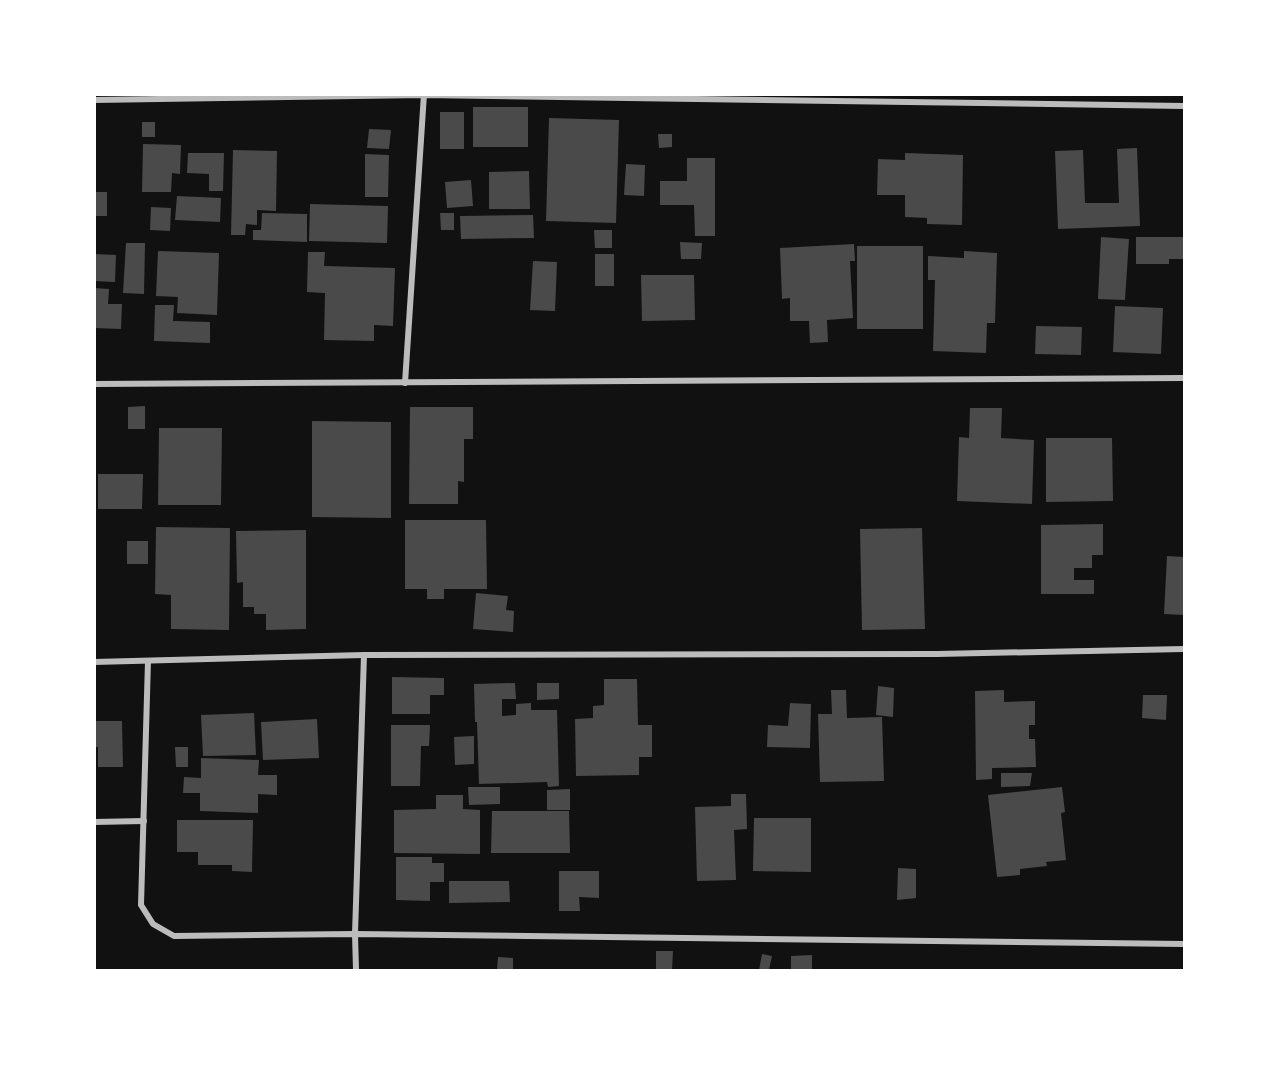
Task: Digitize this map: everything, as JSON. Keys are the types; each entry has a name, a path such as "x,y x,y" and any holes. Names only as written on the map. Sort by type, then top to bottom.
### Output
{"street":[{"path":"94,100 424,95 1185,106"},
{"path":"405,383 424,95"},
{"path":"94,384 1185,378"},
{"path":"94,662 364,655 937,654 1185,649"},
{"path":"356,970 355,934 364,655"},
{"path":"148,661 141,905 153,924 174,936 355,934 1185,944"},
{"path":"94,822 144,821"}],"building":[{"path":"473,107 528,107 528,147 473,147"},
{"path":"440,112 464,112 464,149 440,149"},
{"path":"549,118 619,120 616,223 546,221"},
{"path":"142,122 155,122 155,137 142,137"},
{"path":"369,129 391,130 389,149 367,148"},
{"path":"658,134 672,134 672,147 659,148"},
{"path":"143,144 181,145 180,174 172,173 171,192 142,192"},
{"path":"1137,148 1140,226 1058,229 1055,151 1083,150 1085,203 1119,203 1117,149"},
{"path":"233,150 277,151 276,211 257,210 257,225 246,224 245,235 231,235"},
{"path":"188,153 224,153 223,191 209,191 209,174 187,173"},
{"path":"905,153 963,155 962,225 927,224 927,218 905,217 905,195 877,195 878,159 905,160"},
{"path":"365,154 389,155 388,197 365,197"},
{"path":"687,158 715,158 715,236 695,236 694,205 660,205 660,181 687,181"},
{"path":"626,164 645,165 644,196 624,195"},
{"path":"529,171 530,209 489,209 489,172"},
{"path":"471,180 473,206 447,208 445,182"},
{"path":"94,192 107,192 107,216 94,216"},
{"path":"177,196 221,198 220,222 175,220"},
{"path":"310,204 388,206 387,243 309,241"},
{"path":"151,207 171,208 170,231 150,230"},
{"path":"262,213 307,214 307,242 253,240 253,230 261,230"},
{"path":"440,213 454,213 454,230 441,230"},
{"path":"533,215 534,238 461,239 460,216"},
{"path":"594,230 612,230 612,248 595,248"},
{"path":"1101,237 1129,239 1125,300 1098,299"},
{"path":"1136,237 1184,237 1184,259 1169,259 1169,264 1136,264"},
{"path":"680,242 702,243 701,259 681,259"},
{"path":"126,243 145,243 144,294 123,293"},
{"path":"854,244 855,261 850,261 853,318 827,320 828,342 810,343 809,321 790,321 790,298 782,299 780,248"},
{"path":"857,246 923,246 923,329 857,329"},
{"path":"158,251 219,253 217,315 177,313 178,297 156,296"},
{"path":"964,251 997,253 995,323 987,323 986,353 933,351 935,280 928,280 928,256 964,258"},
{"path":"308,252 325,252 324,266 395,268 393,326 374,325 374,341 324,340 325,293 307,292"},
{"path":"94,254 116,255 115,282 94,281"},
{"path":"595,254 614,254 614,286 595,286"},
{"path":"533,261 557,262 555,311 530,310"},
{"path":"641,275 694,275 695,320 642,321"},
{"path":"94,288 109,289 108,304 122,304 121,329 94,328"},
{"path":"155,305 174,305 173,321 210,322 210,343 154,341"},
{"path":"1115,306 1163,308 1161,354 1113,352"},
{"path":"1036,326 1082,327 1081,355 1035,354"},
{"path":"145,406 145,429 128,429 128,407"},
{"path":"410,407 473,407 473,439 464,439 464,482 458,481 458,504 409,504"},
{"path":"970,408 1002,408 1001,438 1034,440 1032,504 957,501 959,437 969,438"},
{"path":"312,421 391,422 391,518 312,517"},
{"path":"159,428 222,428 221,505 158,505"},
{"path":"1046,438 1112,438 1113,501 1046,502"},
{"path":"98,474 143,474 142,509 98,509"},
{"path":"405,520 486,520 487,589 444,589 444,599 427,599 427,589 405,589"},
{"path":"1103,524 1103,555 1092,555 1092,568 1074,568 1074,580 1094,580 1094,594 1041,594 1041,525"},
{"path":"156,527 230,528 229,630 171,629 171,595 155,594"},
{"path":"922,528 925,629 862,630 860,529"},
{"path":"306,530 306,629 266,630 266,614 254,614 254,607 243,607 243,582 237,583 236,531"},
{"path":"127,541 148,541 148,564 127,564"},
{"path":"1167,556 1184,557 1184,615 1164,614"},
{"path":"476,593 508,596 506,610 514,611 513,632 473,629"},
{"path":"392,677 444,678 444,695 430,695 430,714 392,714"},
{"path":"604,679 637,679 638,725 652,725 652,757 639,757 639,775 576,776 575,719 593,718 593,706 604,705"},
{"path":"515,683 516,699 502,699 502,716 516,715 516,704 531,703 531,710 557,710 559,786 548,787 547,782 479,784 474,684"},
{"path":"537,683 559,683 559,699 537,700"},
{"path":"878,686 894,688 893,717 876,715"},
{"path":"831,690 846,690 847,718 882,717 884,781 820,782 818,714 832,714"},
{"path":"1004,690 1004,702 1035,701 1035,725 1029,725 1029,739 1035,739 1036,767 992,768 992,779 976,780 975,691"},
{"path":"1143,695 1167,695 1166,720 1142,718"},
{"path":"790,703 811,704 810,748 767,747 768,725 788,726"},
{"path":"254,713 256,755 203,756 201,715"},
{"path":"317,719 319,758 263,760 261,722"},
{"path":"94,721 122,721 123,767 98,767 98,747 94,747"},
{"path":"391,725 430,725 429,746 421,746 420,786 391,786"},
{"path":"474,736 474,764 455,765 454,737"},
{"path":"175,747 188,747 188,767 176,767"},
{"path":"201,758 259,760 258,775 277,775 277,795 258,794 258,813 200,811 200,793 183,793 184,777 201,778"},
{"path":"1001,773 1032,773 1030,786 1001,787"},
{"path":"468,787 500,787 500,804 469,805"},
{"path":"1062,787 1065,812 1061,813 1066,860 1046,862 1047,866 1020,869 1020,875 997,877 988,795"},
{"path":"570,789 570,810 547,810 547,790"},
{"path":"731,794 746,794 747,829 734,830 736,880 697,881 695,807 731,806"},
{"path":"436,795 463,795 463,809 480,810 480,854 394,853 394,810 436,809"},
{"path":"492,811 569,811 570,853 491,853"},
{"path":"754,818 811,818 811,872 753,871"},
{"path":"177,820 253,820 252,872 232,871 232,865 198,865 198,852 177,852"},
{"path":"396,857 432,857 432,863 444,863 444,882 430,882 430,901 396,900"},
{"path":"898,868 916,869 916,898 897,900"},
{"path":"559,871 599,871 599,898 579,897 580,911 559,911"},
{"path":"449,881 509,881 510,902 449,903"},
{"path":"656,951 673,951 672,970 656,970"},
{"path":"762,954 772,956 769,970 759,970"},
{"path":"812,955 812,970 791,970 791,956"},
{"path":"498,957 513,958 513,970 497,970"}]}
